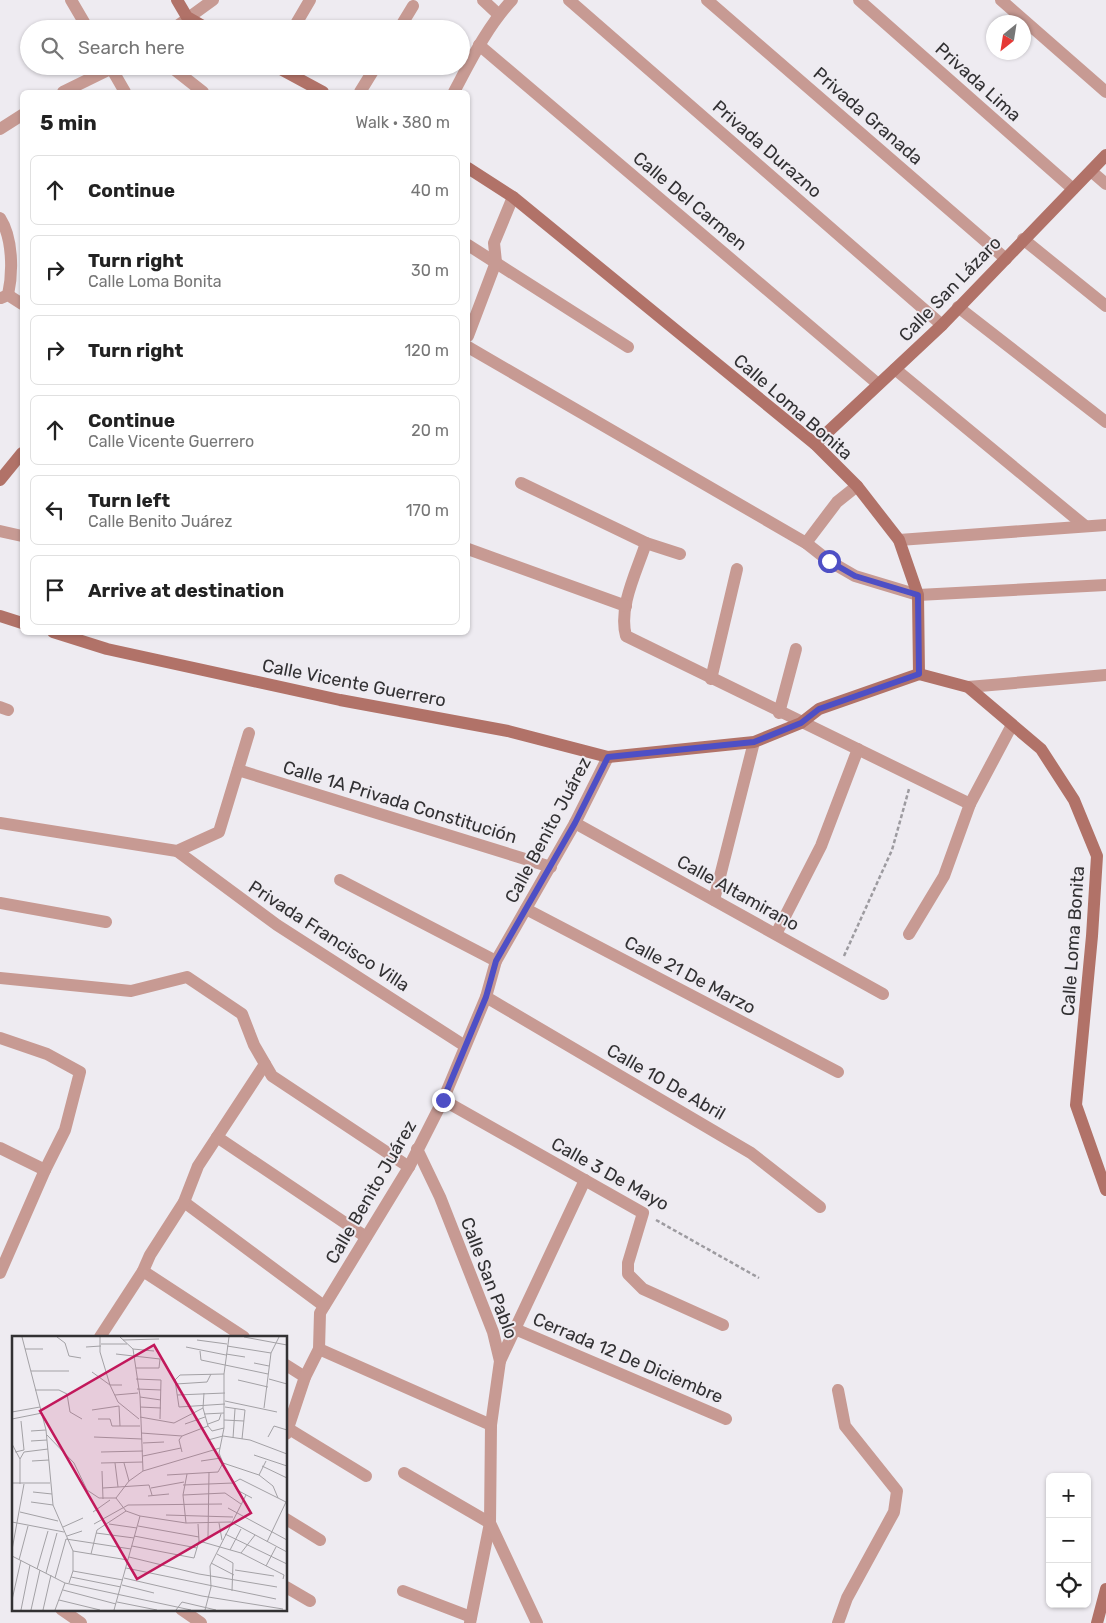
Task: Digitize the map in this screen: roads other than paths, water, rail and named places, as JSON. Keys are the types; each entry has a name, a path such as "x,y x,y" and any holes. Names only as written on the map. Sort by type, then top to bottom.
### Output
{"street":[{"path":"70,0 82,20"},
{"path":"177,0 188,18 192,20"},
{"path":"185,20 213,0"},
{"path":"298,20 310,0"},
{"path":"483,0 499,15"},
{"path":"470,61 479,44 512,0"},
{"name":"Privada Durazno","path":"569,0 942,325"},
{"name":"Privada Granada","path":"707,0 1006,258"},
{"name":"Privada Lima","path":"859,0 1073,189"},
{"path":"1001,0 1106,92"},
{"path":"404,20 413,6"},
{"name":"Calle Del Carmen","path":"479,44 878,384"},
{"path":"67,90 96,75"},
{"path":"116,75 124,90"},
{"path":"181,75 200,90"},
{"path":"292,75 319,90"},
{"path":"361,90 370,75"},
{"path":"455,90 463,75"},
{"path":"0,129 20,116"},
{"name":"Calle San Lázaro","path":"815,444 942,325 1106,156"},
{"name":"Calle Loma Bonita","path":"470,169 513,197 815,444 857,486 898,540 918,595 919,674 968,687 1041,749 1074,800 1097,856 1092,936 1076,1105 1106,1190"},
{"path":"1091,171 1106,184"},
{"path":"470,331 496,262 494,244 513,197"},
{"path":"0,218 7,228 12,279 4,297 20,303"},
{"path":"1024,239 1106,306"},
{"path":"470,246 628,347"},
{"path":"958,307 1106,422"},
{"path":"470,348 806,544 829,561 855,576 918,595 1106,585"},
{"path":"895,370 1085,526"},
{"path":"0,480 20,455"},
{"path":"520,483 646,543 680,554"},
{"path":"806,544 837,502 857,486"},
{"path":"898,540 1106,525"},
{"path":"0,531 20,536"},
{"path":"646,543 626,606 624,628 626,636 779,713 970,804"},
{"path":"470,550 626,606"},
{"path":"711,679 738,570"},
{"path":"0,616 20,622"},
{"name":"Calle Vicente Guerrero","path":"63,635 107,649 340,700 508,730 608,757 754,742 801,723 819,709 919,674"},
{"path":"779,713 796,649"},
{"path":"968,687 1106,675"},
{"path":"909,934 944,876 970,804 1012,725"},
{"path":"0,823 177,851 219,832 249,733"},
{"path":"714,900 754,742"},
{"path":"776,934 821,846 858,749"},
{"name":"Calle Benito Juárez","path":"288,1432 305,1378 318,1349 320,1313 409,1167 443,1100 486,997 496,961 551,867 608,757"},
{"name":"Calle 1A Privada Constitución","path":"238,770 551,867"},
{"name":"Calle Altamirano","path":"575,823 883,994"},
{"name":"Privada Francisco Villa","path":"177,851 277,925 465,1046"},
{"path":"340,880 496,961"},
{"path":"0,903 106,922"},
{"name":"Calle 21 De Marzo","path":"526,909 838,1072"},
{"path":"0,978 131,991 188,977 242,1014 254,1044 272,1076 409,1167"},
{"name":"Calle 10 De Abril","path":"486,997 751,1153 820,1207"},
{"path":"0,1038 47,1054 80,1072 65,1130 4,1253 0,1273"},
{"path":"101,1336 143,1271 150,1255 184,1202 198,1166 265,1064"},
{"name":"Calle 3 De Mayo","path":"443,1100 643,1213 628,1264 628,1274 643,1289 723,1325"},
{"path":"217,1137 366,1237"},
{"path":"0,1148 45,1170"},
{"name":"Calle San Pablo","path":"417,1149 440,1198 493,1332 500,1361 491,1425 490,1524 471,1620"},
{"path":"500,1361 585,1180"},
{"path":"184,1202 324,1306"},
{"path":"143,1271 242,1336"},
{"name":"Cerrada 12 De Diciembre","path":"515,1329 726,1419"},
{"path":"318,1349 491,1425"},
{"path":"288,1366 305,1378"},
{"path":"838,1390 845,1426 897,1491 894,1512 848,1598 838,1623"},
{"path":"288,1432 366,1476"},
{"path":"404,1473 490,1524 537,1623"},
{"path":"288,1520 320,1540"},
{"path":"288,1588 310,1601"},
{"path":"403,1591 471,1620"},
{"path":"1097,1623 1105,1598"},
{"path":"62,1610 81,1623"},
{"path":"183,1610 198,1618"}]}
